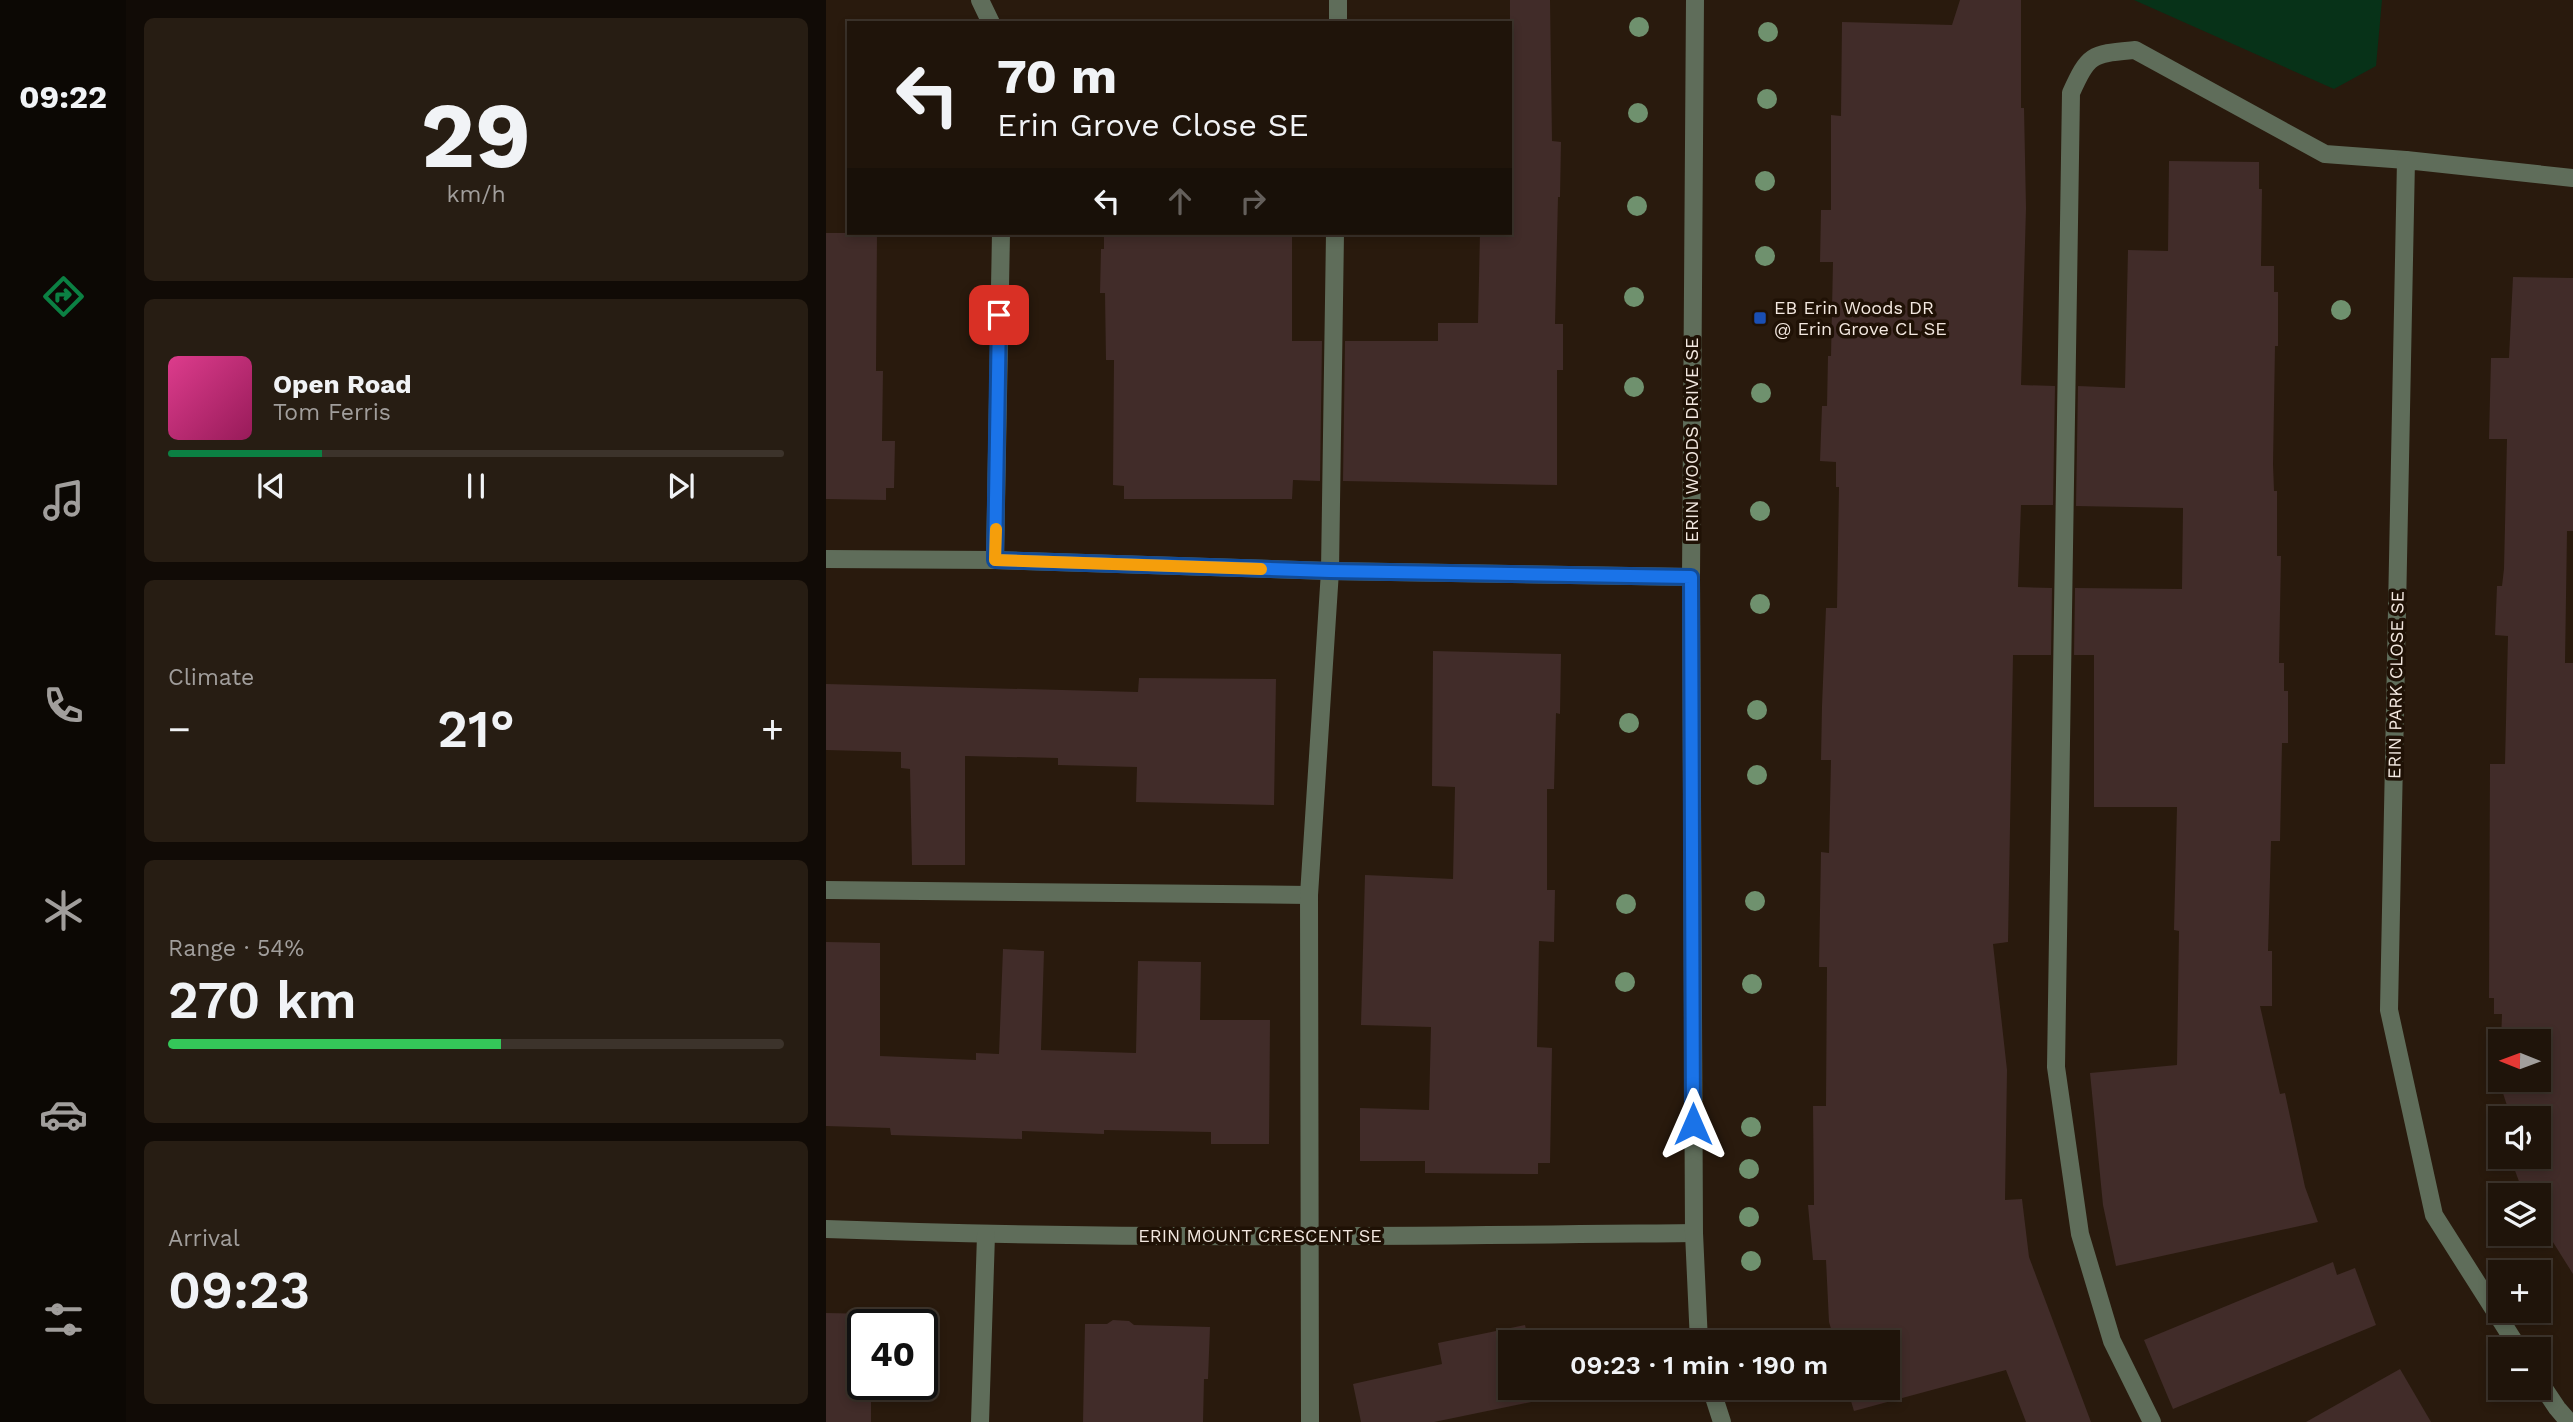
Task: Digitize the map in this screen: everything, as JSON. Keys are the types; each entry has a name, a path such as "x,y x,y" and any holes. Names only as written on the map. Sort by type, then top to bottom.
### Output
{"street":[{"path":"980,0 990,21"},
{"path":"1338,0 1338,21"},
{"name":"ERIN WOODS DRIVE SE","path":"1695,0 1691,577 1694,1233 1698,1330"},
{"path":"2152,1422 2112,1341 2080,1234 2056,1067 2071,93 2084,64 2104,53 2135,50 2325,154 2573,178"},
{"name":"ERIN PARK CLOSE SE","path":"2406,160 2389,1010 2434,1215 2511,1337"},
{"path":"995,560 1000,235"},
{"path":"1310,1422 1309,895 1330,571 1335,235"},
{"path":"826,559 995,560 1330,571 1691,577"},
{"path":"826,890 1309,895"},
{"name":"ERIN MOUNT CRESCENT SE","path":"826,1229 986,1235 1310,1237 1694,1233"},
{"path":"981,1422 986,1235"},
{"path":"2551,1399 2569,1422"},
{"path":"1715,1400 1722,1422"}],"green space":[{"path":"2134,0 2382,0 2376,66 2334,89"}],"building":[{"path":"1510,0 1550,0 1552,141 1561,142 1555,324 1563,324 1563,370 1557,370 1557,485 1343,481 1345,341 1438,341 1438,323 1478,323 1480,235 1512,235"},
{"path":"1960,0 2021,0 2021,108 2024,108 2026,208 2021,385 2055,386 2053,505 2021,505 2018,587 2052,588 2051,655 2013,655 2008,942 1993,944 2007,1070 2005,1200 2022,1199 2029,1257 2091,1422 2026,1422 2006,1370 1900,1399 1900,1330 1831,1330 1826,1260 1813,1260 1808,1205 1814,1205 1813,1106 1826,1106 1827,967 1819,967 1821,852 1829,853 1831,760 1821,760 1822,706 1826,608 1837,608 1839,487 1836,487 1836,462 1820,461 1822,406 1827,406 1828,356 1831,356 1833,262 1820,262 1821,210 1831,210 1831,115 1841,116 1842,22 1952,25"},
{"path":"2169,161 2259,162 2259,189 2262,189 2261,266 2274,266 2274,292 2278,292 2273,464 2274,491 2277,491 2277,556 2281,556 2279,663 2284,663 2284,691 2288,691 2288,743 2282,743 2280,841 2271,841 2268,951 2272,951 2272,1006 2260,1006 2280,1094 2285,1093 2305,1187 2318,1222 2116,1266 2103,1205 2090,1073 2177,1065 2179,931 2174,930 2177,807 2094,807 2094,655 2074,655 2075,588 2182,589 2183,508 2076,506 2078,386 2125,388 2128,250 2168,251"},
{"path":"826,233 877,235 876,371 883,371 882,441 895,441 894,488 886,488 886,500 826,499"},
{"path":"1104,235 1292,235 1292,341 1322,341 1320,481 1293,480 1292,499 1124,499 1124,486 1113,485 1114,360 1106,360 1105,293 1100,293 1101,249 1104,249"},
{"path":"2513,277 2573,278 2573,531 2567,531 2565,663 2573,663 2573,1274 2551,1239 2551,1183 2520,1183 2514,1169 2551,1169 2551,1106 2507,1106 2503,1092 2552,1092 2552,1029 2501,1029 2502,1014 2494,1014 2494,998 2489,998 2490,764 2505,764 2508,636 2495,635 2497,586 2502,586 2504,569 2507,439 2489,439 2491,358 2509,358"},
{"path":"1433,651 1561,654 1560,714 1556,713 1554,789 1547,789 1547,890 1555,890 1554,942 1539,941 1537,1047 1552,1048 1550,1163 1538,1163 1538,1174 1425,1173 1425,1161 1360,1161 1360,1108 1429,1110 1431,1027 1361,1025 1365,875 1453,879 1455,787 1432,786"},
{"path":"1139,678 1276,679 1274,805 1136,802 1137,767 1058,765 1058,758 965,756 965,865 912,865 910,769 901,768 901,752 826,750 826,684 1138,692"},
{"path":"826,942 880,943 880,1056 976,1060 976,1053 999,1054 1003,949 1044,951 1041,1050 1136,1053 1138,961 1201,962 1200,1020 1270,1020 1269,1144 1211,1144 1211,1132 1104,1130 1104,1134 1022,1131 1022,1139 891,1135 890,1128 826,1126"},
{"path":"2333,1262 2337,1275 2355,1268 2376,1325 2173,1409 2144,1340"},
{"path":"826,1313 847,1313 847,1400 871,1400 871,1422 826,1422"},
{"path":"1113,1320 1129,1321 1134,1325 1210,1327 1208,1379 1204,1379 1203,1422 1083,1422 1085,1324 1107,1324"},
{"path":"1525,1325 1526,1330 1501,1330"},
{"path":"1498,1331 1498,1400 1541,1400 1434,1422 1361,1422 1353,1384 1442,1364 1438,1343"},
{"path":"2400,1369 2431,1422 2306,1422"},
{"path":"1851,1400 1895,1400 1854,1411"}],"slow traffic":[{"path":"996,529 995,560 1261,569"}],"place":[{"name":"EB Erin Woods DR @ Erin Grove CL SE","path":"1760,318"}],"route":[{"path":"999,315 995,560 1330,571 1691,577 1693,1124"}]}
